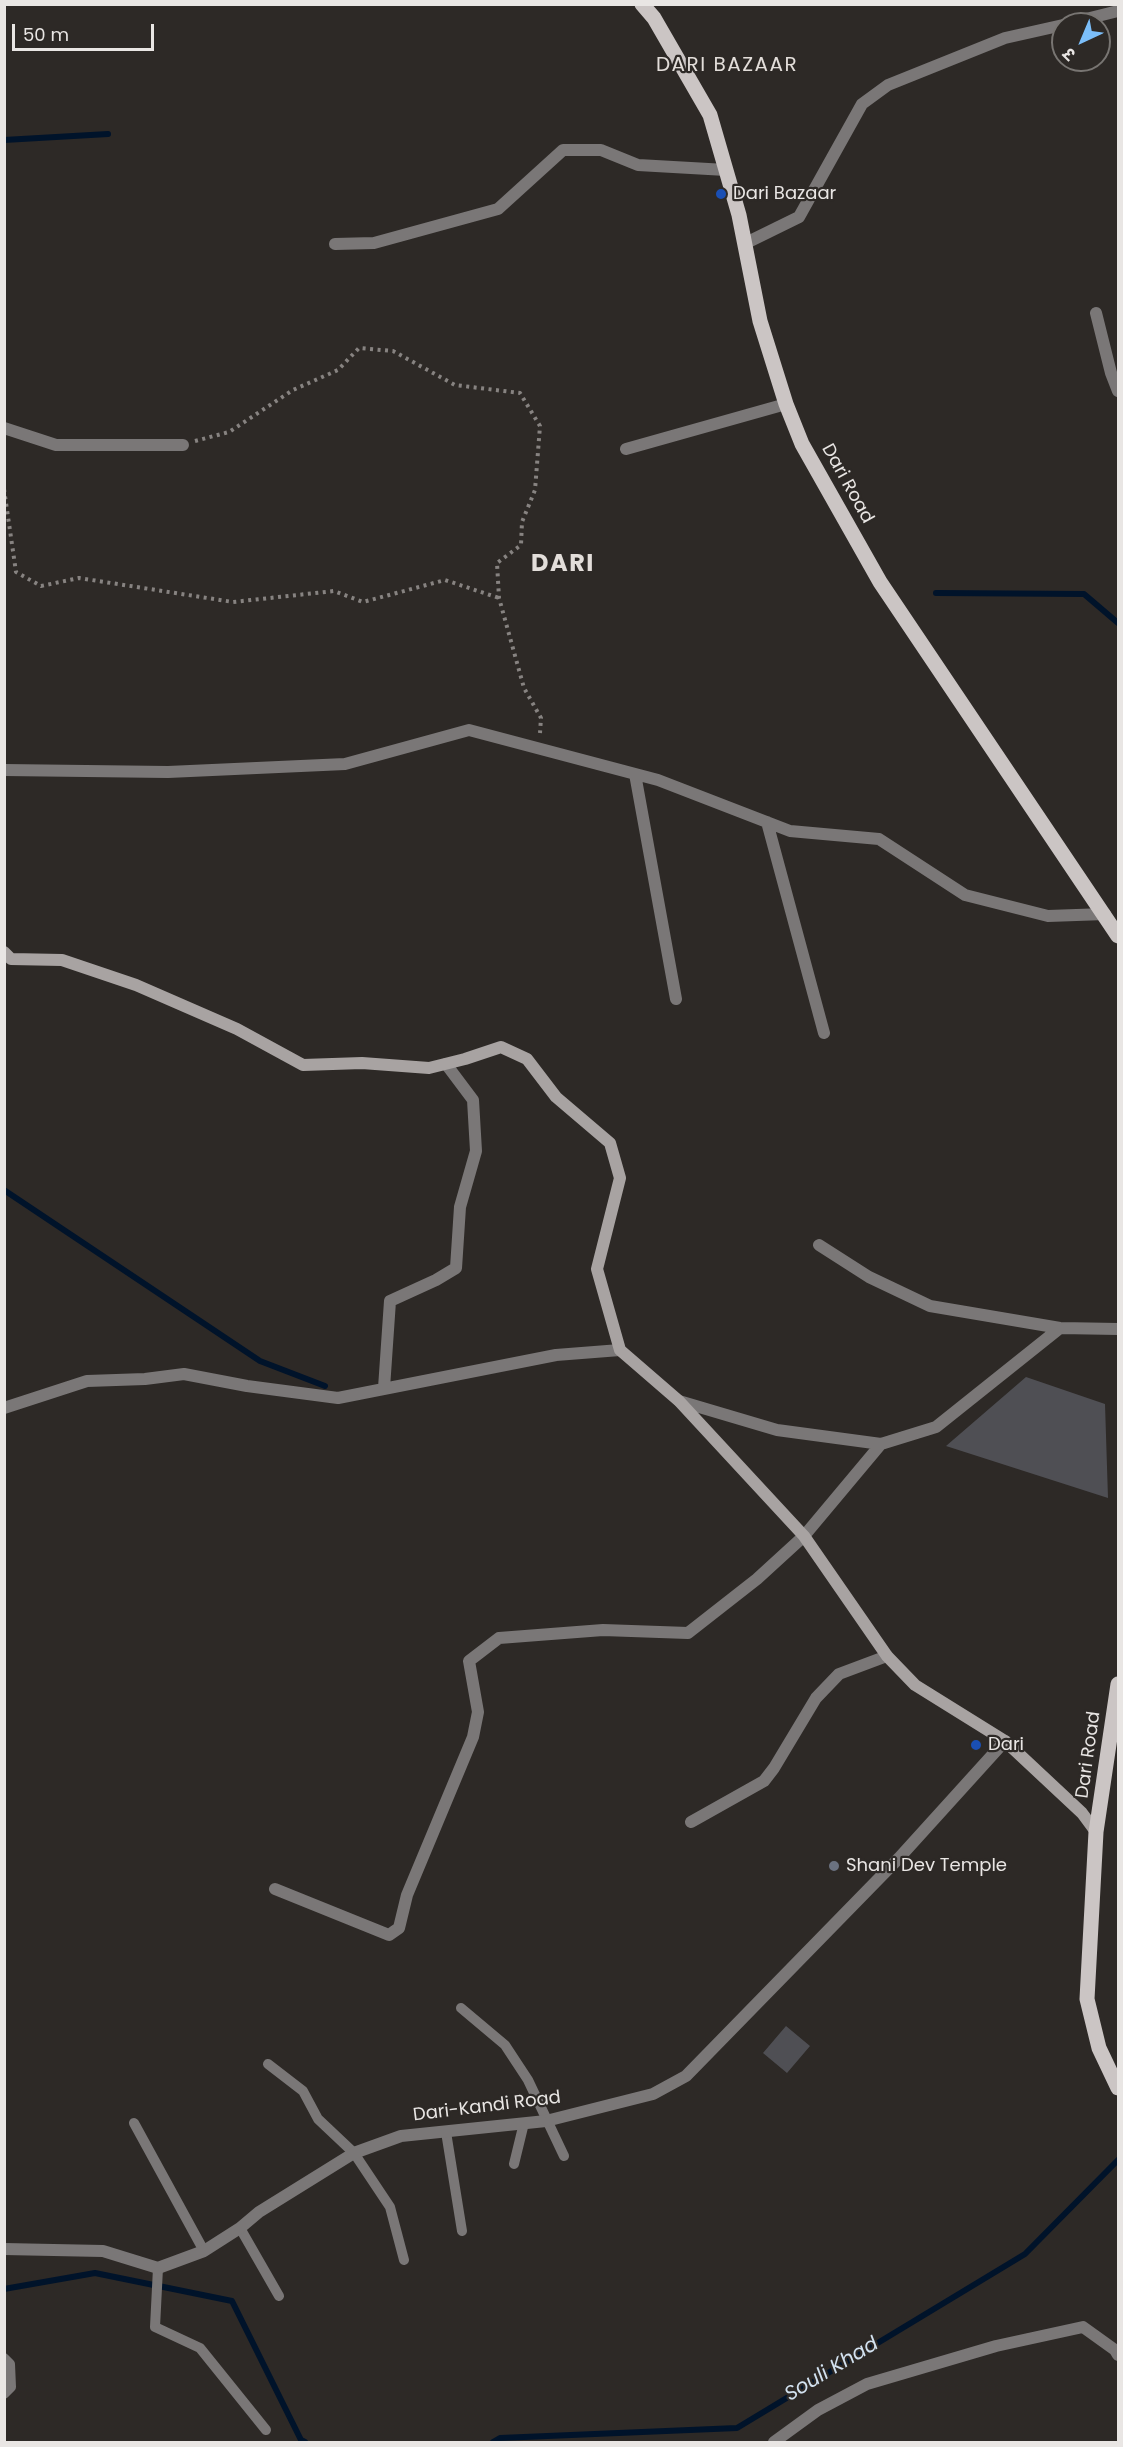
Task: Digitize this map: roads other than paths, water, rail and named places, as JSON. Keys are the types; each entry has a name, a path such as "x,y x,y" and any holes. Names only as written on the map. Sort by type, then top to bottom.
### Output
{"main road":[{"name":"Dari Road","path":"642,4 654,18 710,115 744,244 760,321 786,404 802,444 880,582 1119,936"},
{"name":"Dari Road","path":"1119,1684 1096,1832 1087,1998 1099,2048 1119,2088"}],"street":[{"path":"1100,10 1119,10"},
{"path":"744,244 799,217 862,104 888,86 1005,38 1051,27"},
{"path":"335,244 374,243 498,209 563,150 601,150 638,165 726,170"},
{"path":"1096,314 1111,373 1119,391"},
{"path":"626,449 786,404"},
{"path":"4,428 56,445 183,445"},
{"path":"4,770 168,772 345,764 468,730 658,780 789,831 879,839 965,895 1048,916 1105,914"},
{"path":"636,774 676,999"},
{"path":"767,822 824,1033"},
{"path":"4,952 11,958 62,960 136,985 237,1029 303,1065 362,1063 429,1068 501,1047 527,1059 556,1097 610,1143 620,1178 597,1269 620,1350 679,1401 804,1536 887,1656 915,1685 1005,1741 1082,1813 1096,1832"},
{"path":"384,1388 390,1300 456,1268 460,1207 476,1151 473,1100 446,1064"},
{"path":"819,1245 869,1277 930,1306 1059,1328 1119,1329"},
{"path":"679,1401 777,1430 881,1444 936,1427 1059,1328"},
{"path":"4,1408 87,1381 145,1379 184,1374 247,1386 338,1398 556,1355 620,1350"},
{"path":"275,1889 389,1935 399,1928 407,1895 472,1737 478,1712 469,1661 499,1638 603,1630 688,1633 757,1579 804,1536 881,1444"},
{"path":"691,1822 764,1781 816,1698 839,1674 887,1656"},
{"name":"Dari-Kandi Road","path":"158,2268 204,2251 240,2228 259,2212 354,2153 401,2136 546,2121 653,2094 686,2076 899,1858 1005,1741"},
{"path":"4,2249 103,2251 158,2268"},
{"path":"774,2442 818,2410 867,2384 996,2346 1083,2326 1119,2355"}],"lane":[{"path":"461,2008 505,2045 528,2080 564,2156"},
{"path":"268,2064 303,2091 318,2119 354,2153 390,2207 404,2260"},
{"path":"134,2123 204,2251"},
{"path":"514,2164 524,2123"},
{"path":"447,2132 462,2231"},
{"path":"240,2228 279,2296"},
{"path":"158,2268 155,2327 200,2348 266,2430"},
{"path":"4,2358 10,2364 11,2387 4,2394"}],"waterway":[{"path":"4,140 108,134"},
{"path":"936,593 1084,594 1118,623"},
{"path":"4,1190 260,1361 325,1386"},
{"name":"Souli Khad","path":"493,2442 500,2438 737,2428 1025,2254 1118,2160"},
{"path":"4,2289 95,2273 232,2301 301,2440 305,2442"}],"place":[{"name":"Dari Bazaar","path":"721,194"},
{"name":"Dari","path":"976,1745"},
{"name":"Shani Dev Temple","path":"834,1866"}],"district":[{"name":"DARI BAZAAR","path":"727,66"},
{"name":"DARI","path":"563,565"}]}
